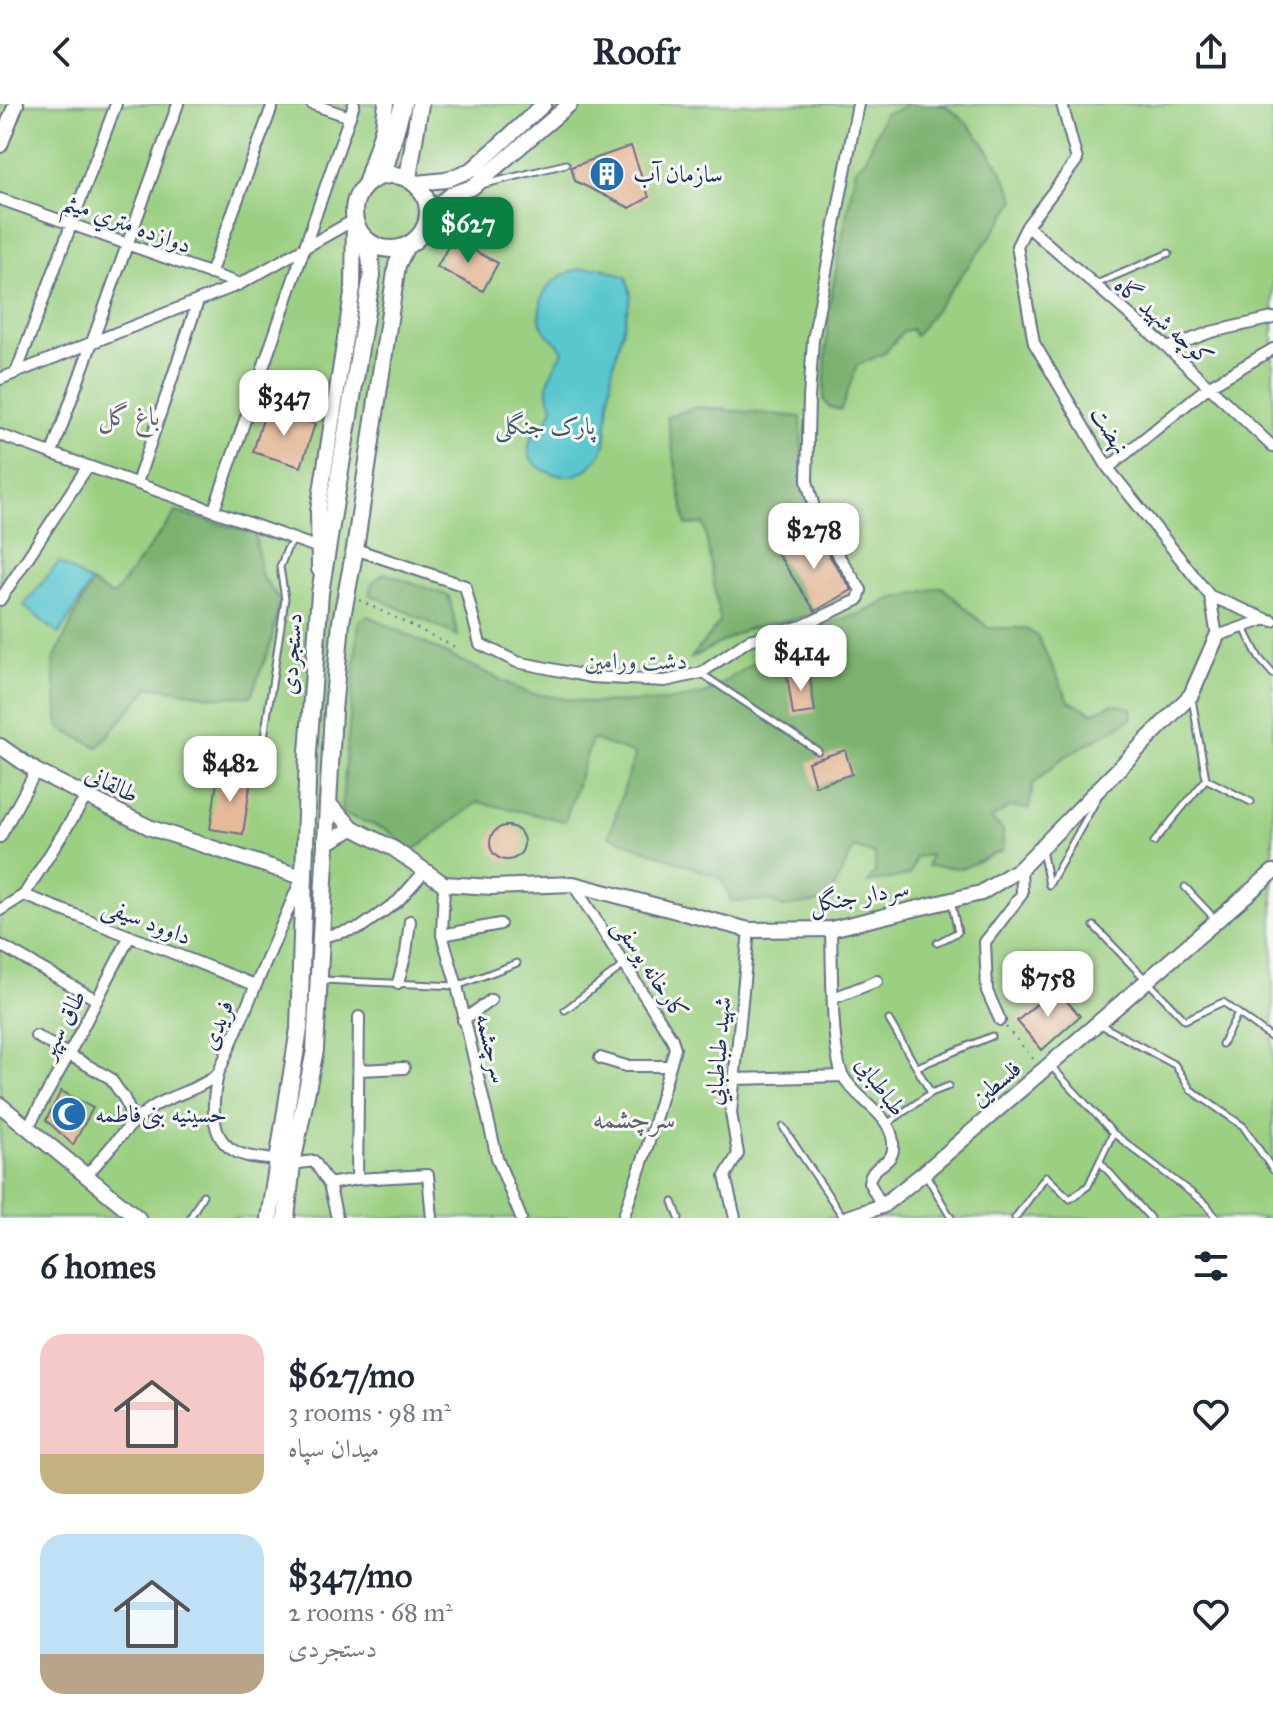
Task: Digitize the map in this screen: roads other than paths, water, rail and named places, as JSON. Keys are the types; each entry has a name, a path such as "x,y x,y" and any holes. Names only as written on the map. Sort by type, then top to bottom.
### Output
{"main road":[{"path":"383,175 403,104"},
{"path":"412,180 420,104"},
{"path":"383,175 398,175 412,180 427,201 429,212 422,232 406,246 388,249 364,240 354,220 357,195 365,184 383,175"},
{"name":"دستجردی","path":"286,1218 284,1162 298,1038 308,752 320,593 372,275 364,240"},
{"name":"دستجردی","path":"269,1218 315,1050 327,802 341,622 355,549 397,265 406,246"}],"street":[{"path":"0,145 16,104"},
{"path":"16,373 116,104"},
{"path":"52,453 178,104"},
{"path":"210,274 273,104"},
{"path":"312,104 350,117"},
{"path":"214,510 354,104"},
{"path":"365,184 383,127 386,104"},
{"path":"412,180 446,180 473,169 544,104"},
{"path":"429,212 452,194 473,187 570,104"},
{"path":"355,549 465,586 480,644 517,662 591,677 665,681 701,673 749,640 802,626 858,600 861,590 819,526 807,481 807,466 813,340 858,104"},
{"path":"1027,226 1077,160 1062,104"},
{"name":"دوازده متري میثم","path":"0,199 240,284"},
{"path":"0,379 240,284 354,220"},
{"path":"320,593 318,511 353,288 354,220"},
{"name":"کوچه شهید گاه","path":"1027,226 1168,348 1273,447"},
{"name":"نهضت","path":"1027,226 1017,246 1034,343 1108,468 1210,596 1217,636"},
{"path":"137,483 198,301"},
{"path":"1168,348 1211,332 1273,318"},
{"path":"1108,468 1208,387 1273,349"},
{"path":"1,438 52,453 319,548"},
{"path":"0,600 88,466"},
{"path":"1210,596 1270,620"},
{"path":"1217,636 1270,620"},
{"name":"سردار جنگل","path":"327,802 353,828 394,849 444,884 492,887 573,884 749,930 831,929 981,893 1021,868 1191,695 1217,636"},
{"name":"طالقانی","path":"0,746 36,771 151,828 302,877"},
{"path":"0,837 36,771"},
{"path":"0,910 24,895 86,797"},
{"path":"325,844 353,828"},
{"path":"1000,1020 987,991 985,942 1022,894 1021,868"},
{"path":"321,937 360,928 398,901 424,872"},
{"name":"فلسطین","path":"845,1218 882,1206 925,1172 1044,1064 1098,1024 1273,872"},
{"name":"فریدی","path":"85,1177 134,1121 177,1093 206,1084 218,1074 302,877"},
{"name":"سرچشمه","path":"444,884 442,935 497,1158 521,1218"},
{"name":"کارخانه یوسفی","path":"573,884 675,1048 647,1148 623,1218"},
{"name":"داوود سیفی","path":"24,895 255,985"},
{"path":"398,983 410,921"},
{"path":"442,935 500,924"},
{"name":"طباطبایی","path":"831,929 837,1055 843,1076 888,1123 893,1152 889,1159 873,1170 869,1182 882,1206"},
{"name":"شهيد طباطبايي","path":"735,1218 725,1176 738,1154 731,1113 749,930"},
{"name":"طاق سپهر","path":"27,1129 130,936"},
{"path":"0,945 97,1000"},
{"path":"834,998 877,981"},
{"path":"463,1020 491,1000"},
{"path":"357,1179 359,1017"},
{"path":"36,1036 110,1078 124,1098 134,1121"},
{"path":"600,1058 626,1066 669,1066"},
{"path":"359,1070 404,1068"},
{"path":"218,1074 214,1111 217,1128 225,1144 234,1152 284,1162 314,1161 329,1184 337,1218"},
{"path":"735,1079 843,1076"},
{"path":"0,1105 138,1218"},
{"path":"329,1184 357,1179 428,1175 432,1218"}],"lane":[{"path":"473,187 566,164"},
{"path":"1093,285 1169,253"},
{"path":"210,754 260,764 285,599 280,567 295,539"},
{"path":"1243,627 1259,658 1273,674"},
{"path":"781,632 799,667"},
{"path":"701,673 818,751"},
{"path":"1154,842 1206,779 1191,695"},
{"path":"1206,779 1251,802"},
{"path":"1041,849 1049,885 1105,784"},
{"path":"1185,887 1216,921"},
{"path":"937,943 958,932 950,900"},
{"path":"1094,926 1185,1020 1223,1002 1273,1039"},
{"path":"319,980 457,986 517,963"},
{"path":"565,1010 624,965"},
{"path":"1222,1044 1238,1013"},
{"path":"889,1020 931,1093"},
{"path":"1098,1024 1175,1065 1191,1090 1243,1126 1273,1170"},
{"path":"917,1067 992,1036"},
{"path":"1044,1064 1113,1133 1207,1205 1216,1218"},
{"path":"888,1123 931,1093 949,1086"},
{"path":"783,1127 845,1218"},
{"path":"1015,1218 1046,1176 1070,1199 1088,1186 1113,1133"},
{"path":"1099,1162 1150,1218"},
{"path":"925,1172 951,1218"},
{"path":"190,1218 203,1195"},
{"path":"673,1202 679,1218"}],"water":[{"path":"602,268 626,277 631,295 612,371 605,445 593,463 580,473 569,476 555,474 535,464 529,453 531,439 552,412 548,385 563,352 543,328 540,306 549,286 564,275 583,269"},
{"path":"59,562 91,583 59,634 24,606"}],"place":[{"name":"سازمان آب","path":"607,174"},
{"name":"حسینیه بنی‌فاطمه","path":"69,1114"}],"district":[{"name":"باغ گل","path":"129,416"},
{"name":"سرچشمه","path":"634,1118"}],"park label":[{"name":"پارک جنگلی","path":"545,426"},
{"name":"دشت ورامین","path":"636,661"}]}
